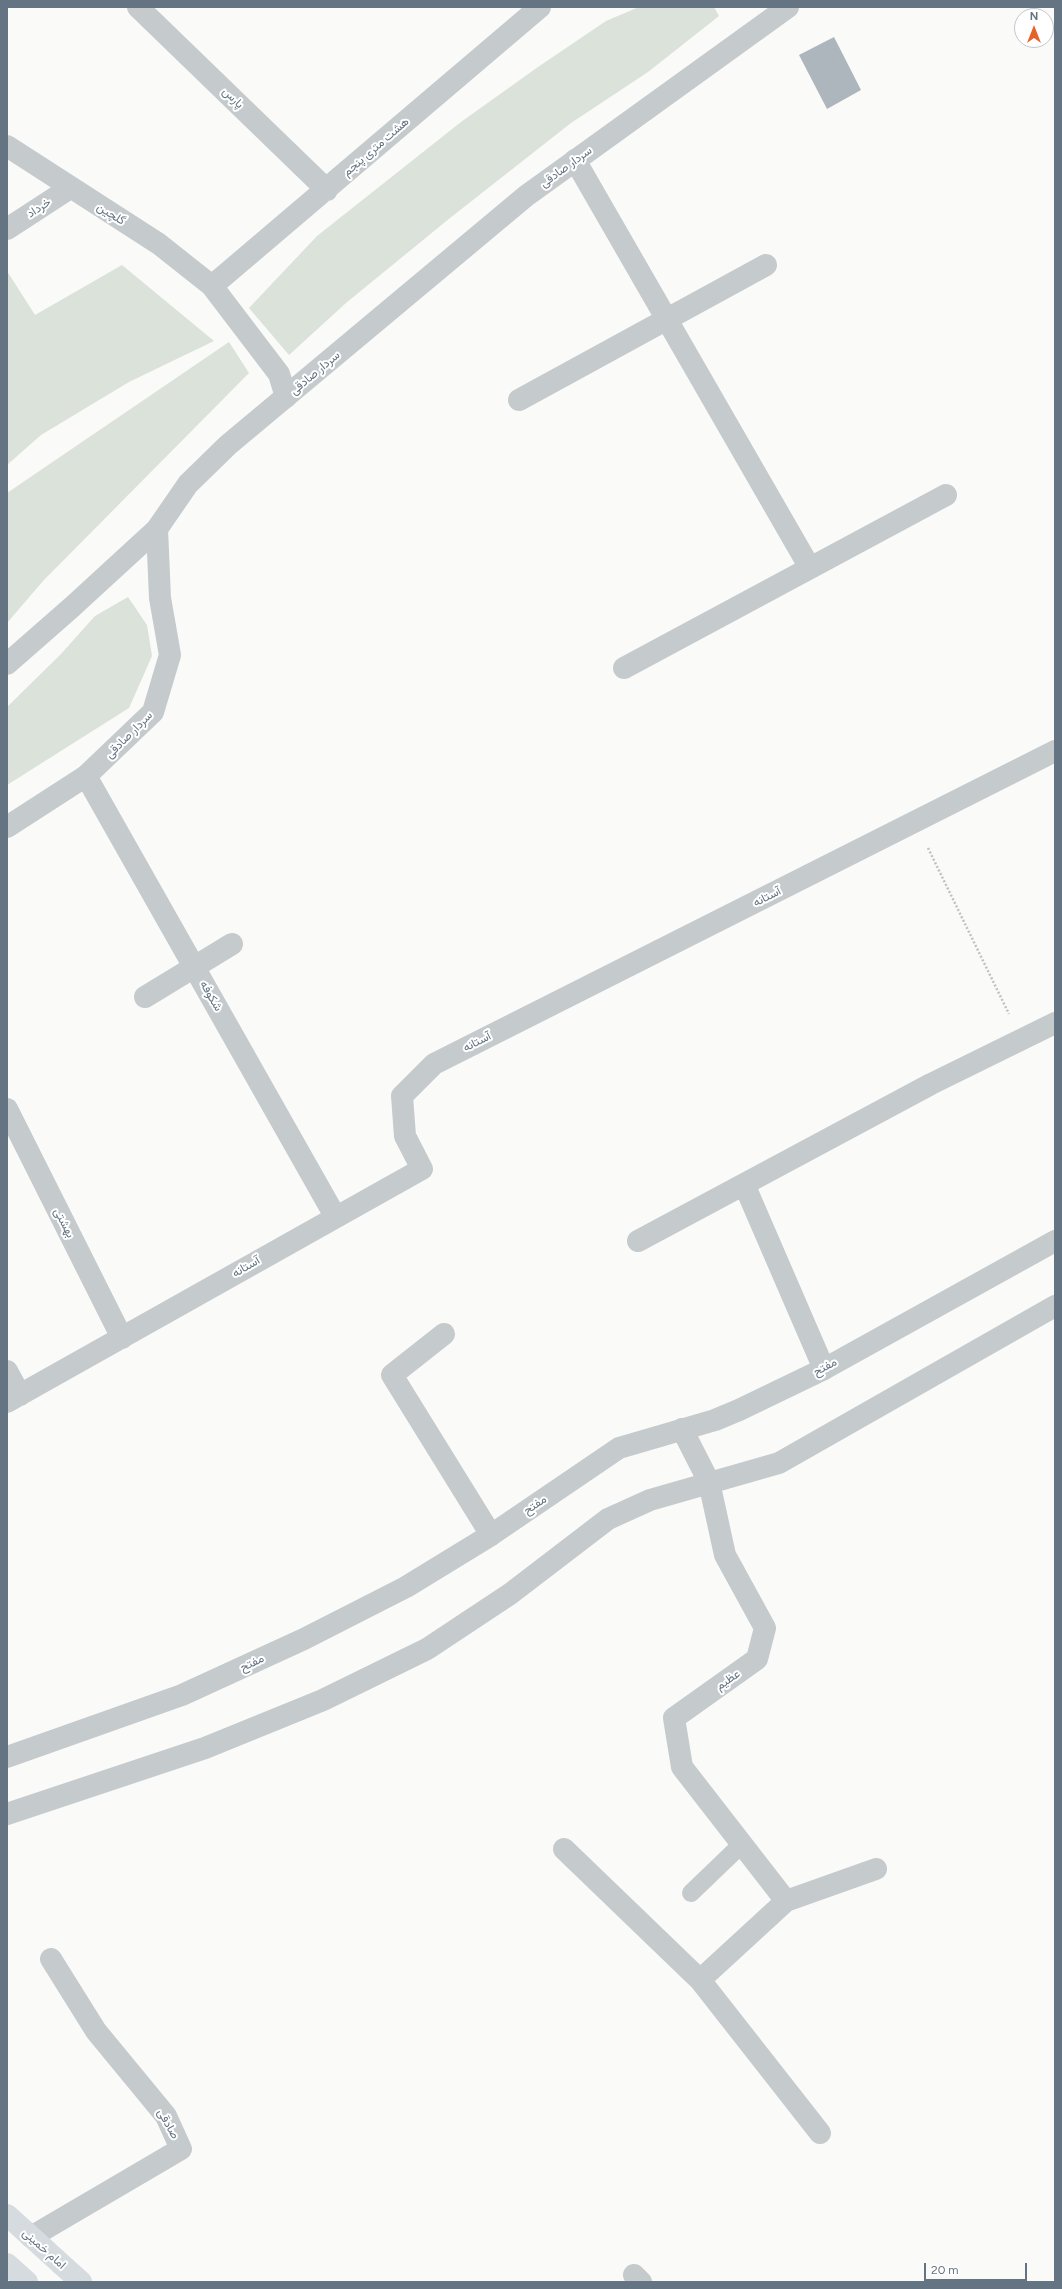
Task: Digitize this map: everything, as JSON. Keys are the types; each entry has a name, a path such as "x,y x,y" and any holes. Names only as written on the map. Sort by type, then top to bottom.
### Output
{"main road":[{"name":"امام خمینی","path":"7,2216 81,2282"},
{"path":"7,2264 27,2282"}],"street":[{"name":"پارس","path":"138,7 327,190"},
{"name":"هشت متری پنجم","path":"212,286 327,190 540,7"},
{"name":"سردار صادقی","path":"7,827 86,776 153,712 170,655 160,598 157,528 188,484 228,445 526,196 788,7"},
{"name":"گلچین","path":"7,146 159,244 212,286 279,374 286,397"},
{"path":"575,160 810,568"},
{"name":"خرداد","path":"7,229 70,188"},
{"path":"519,400 766,265"},
{"path":"624,668 946,495"},
{"path":"7,664 72,607 157,528"},
{"name":"آستانه","path":"14,1399 335,1216 422,1169 406,1136 402,1096 434,1064 1055,751"},
{"name":"شکوفه","path":"86,776 335,1216"},
{"path":"145,997 232,944"},
{"path":"638,1241 931,1084 1055,1023"},
{"name":"بهشتی","path":"7,1109 122,1338"},
{"path":"744,1184 824,1369"},
{"name":"مفتح","path":"7,1757 182,1695 297,1642 406,1587 491,1535 619,1448 715,1420 739,1410 824,1369 1055,1241"},
{"path":"7,1814 205,1748 323,1700 427,1649 510,1594 608,1519 650,1500 779,1463 1055,1306"},
{"path":"444,1334 392,1376 491,1535"},
{"path":"7,1371 14,1399"},
{"name":"عظیم","path":"682,1429 709,1482 725,1555 765,1628 757,1659 674,1718 682,1767 786,1902"},
{"path":"564,1849 700,1980 820,2133"},
{"path":"700,1980 786,1902 876,1870"},
{"name":"صادقی","path":"31,2237 181,2149 166,2116 96,2030 51,1959"}],"lane":[{"path":"691,1893 742,1844"}],"path":[{"path":"915,822 1021,1040"}],"shaded area":[{"path":"639,7 714,7 719,16 648,72 571,123 450,218 346,303 289,355 249,308 317,236 461,122 538,67 606,21"},
{"path":"122,265 214,341 129,382 41,435 7,465 7,271 35,315"},
{"path":"229,342 249,373 43,581 7,623 7,493"},
{"path":"128,597 147,625 152,656 129,708 7,785 7,707 61,654 95,616"}],"building":[{"path":"834,37 861,90 827,109 799,55"}]}
